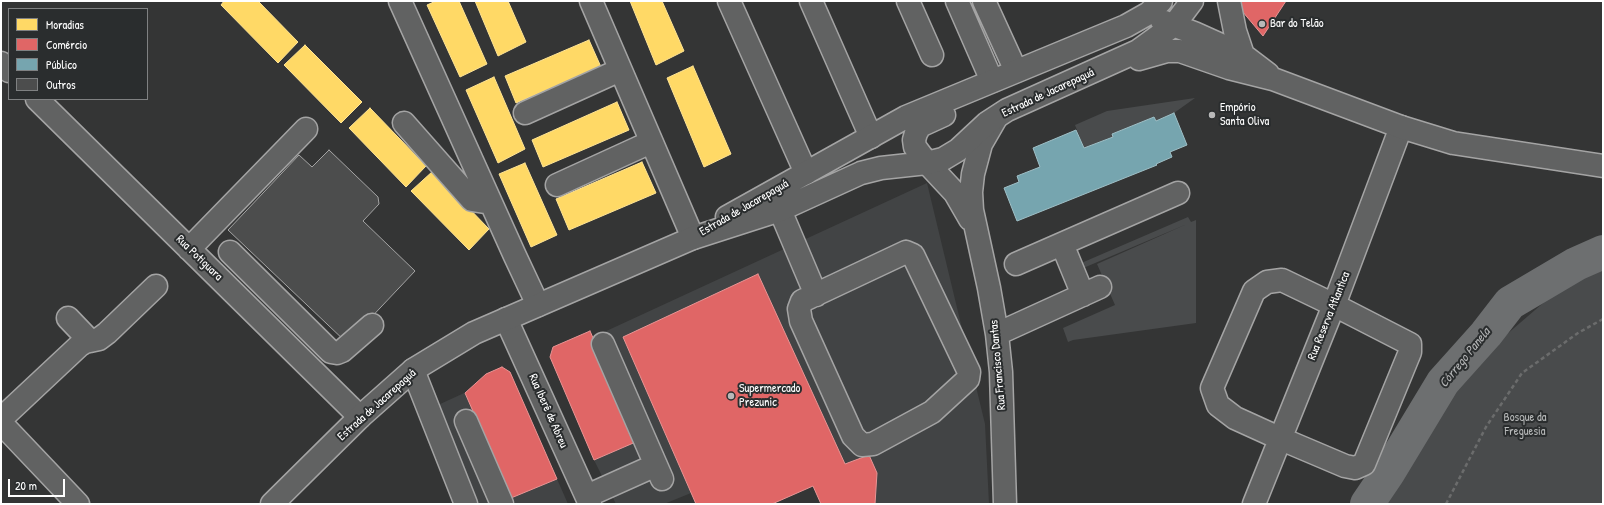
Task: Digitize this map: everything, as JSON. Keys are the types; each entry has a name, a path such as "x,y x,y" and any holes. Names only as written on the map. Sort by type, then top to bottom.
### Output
{"street":[{"path":"400,1 538,305"},
{"path":"591,1 693,238"},
{"path":"729,1 806,173"},
{"path":"811,1 871,138"},
{"path":"908,1 932,55"},
{"path":"957,1 992,81"},
{"path":"984,1 1016,71"},
{"name":"Estrada de Jacarepaguá","path":"693,238 906,117 1126,26 1148,13 1162,1"},
{"name":"Estrada de Jacarepaguá","path":"272,504 360,417 413,370 474,333 693,238 786,207 862,173 881,168 927,163 943,159 953,154 987,123 1007,110 1063,84 1114,63 1138,51 1157,39 1174,25 1192,1"},
{"path":"1229,1 1235,31 1243,54"},
{"path":"1126,26 1144,20 1164,21 1243,54 1274,79"},
{"path":"1114,63 1142,59 1167,51 1180,51 1229,68 1274,79 1401,128 1453,143 1603,166"},
{"path":"525,113 620,70"},
{"name":"Rua Francisco Dantas","path":"975,229 955,193 927,163 915,147 914,140 920,126 971,102 992,81"},
{"name":"Rua Potiguara","path":"38,100 360,417"},
{"name":"Rua Francisco Dantas","path":"997,117 981,144 972,174 971,199 975,229 989,288 1001,372 1005,504"},
{"path":"404,123 472,200 491,203"},
{"name":"Rua Reserva Atlantica","path":"1254,504 1279,438 1334,305 1401,128"},
{"path":"190,249 306,129"},
{"path":"557,185 652,142"},
{"path":"1016,264 1178,193"},
{"path":"786,207 822,292"},
{"path":"996,334 1091,291 1062,244"},
{"path":"230,252 331,352 337,353 342,351 372,325"},
{"path":"906,252 913,255 969,372 968,379 932,412 873,444 862,445 852,436 800,321 799,309 802,301 822,292 906,252"},
{"path":"1282,280 1334,305 1410,344 1410,352 1364,464 1355,468 1345,466 1235,418 1218,405 1212,388 1254,291 1267,282 1282,280"},
{"path":"1,419 73,352 85,342 99,339 107,333 156,286"},
{"path":"264,322 282,303"},
{"path":"68,318 90,341"},
{"name":"Rua Iberê de Abreu","path":"506,319 588,500"},
{"path":"588,500 659,472 603,344"},
{"path":"413,370 466,504"},
{"path":"466,421 502,504"},
{"path":"1,423 78,504"}],"path":[{"path":"1446,504 1486,427 1522,373 1578,333 1603,319"}],"shaded area":[{"path":"927,183 985,424 989,504 821,504 813,486 772,504 696,504 691,493 664,504 616,504 594,460 550,357"},
{"path":"510,372 568,504 477,504 438,405"}],"green space":[{"path":"1195,98 1174,113 1156,121 1154,117 1112,134 1113,137 1084,148 1075,125 1107,111"},
{"path":"1188,217 1191,222 1196,220 1196,323 1073,340 1068,342 1063,328 1115,305 1097,264 1187,224 1081,269 1079,264"},
{"name":"Bosque da Freguesia","path":"1603,265 1603,504 1386,504 1396,481 1470,366 1571,279"}],"building: Moradias":[{"path":"224,1 258,1 298,42 278,63 221,5"},
{"path":"436,1 459,1 487,64 460,77 427,5"},
{"path":"475,1 508,1 526,42 498,56"},
{"path":"630,1 662,1 684,51 656,65"},
{"path":"589,40 601,67 516,103 505,76"},
{"path":"305,45 362,102 341,123 284,65"},
{"path":"693,66 731,154 704,167 667,78"},
{"path":"494,77 525,149 498,163 466,90"},
{"path":"617,102 629,130 543,167 532,140"},
{"path":"370,108 426,166 406,187 349,128"},
{"path":"642,162 656,193 569,230 556,199"},
{"path":"525,163 557,235 531,247 499,174"},
{"path":"433,171 489,229 469,250 411,191"}],"building: Comércio":[{"name":"Bar do Telão","path":"1240,1 1286,1 1263,36 1242,11"},
{"name":"Supermercado Prezunic","path":"758,274 845,464 869,455 877,473 875,504 821,504 813,486 772,504 696,504 623,337"},
{"path":"590,331 638,441 594,460 550,357 553,347"},
{"path":"502,367 510,372 557,479 511,498 465,393 486,374"}],"building: Público":[{"path":"1174,113 1187,145 1170,152 1172,157 1156,164 1157,165 1017,221 1004,188 1019,182 1017,176 1040,167 1033,148 1076,130 1084,148 1113,137 1112,134 1154,117 1156,121"}],"building: Outros":[{"path":"329,150 378,197 379,204 363,221 415,271 347,343 228,230 299,155 312,167"}],"waterway":[{"name":"Córrego Panela","path":"1367,504 1388,473 1443,382 1486,334 1510,303 1576,264 1603,252"}],"place":[{"name":"Bar do Telão","path":"1262,24"},
{"name":"Empório Santa Oliva","path":"1212,115"},
{"name":"Supermercado Prezunic","path":"731,396"}]}
